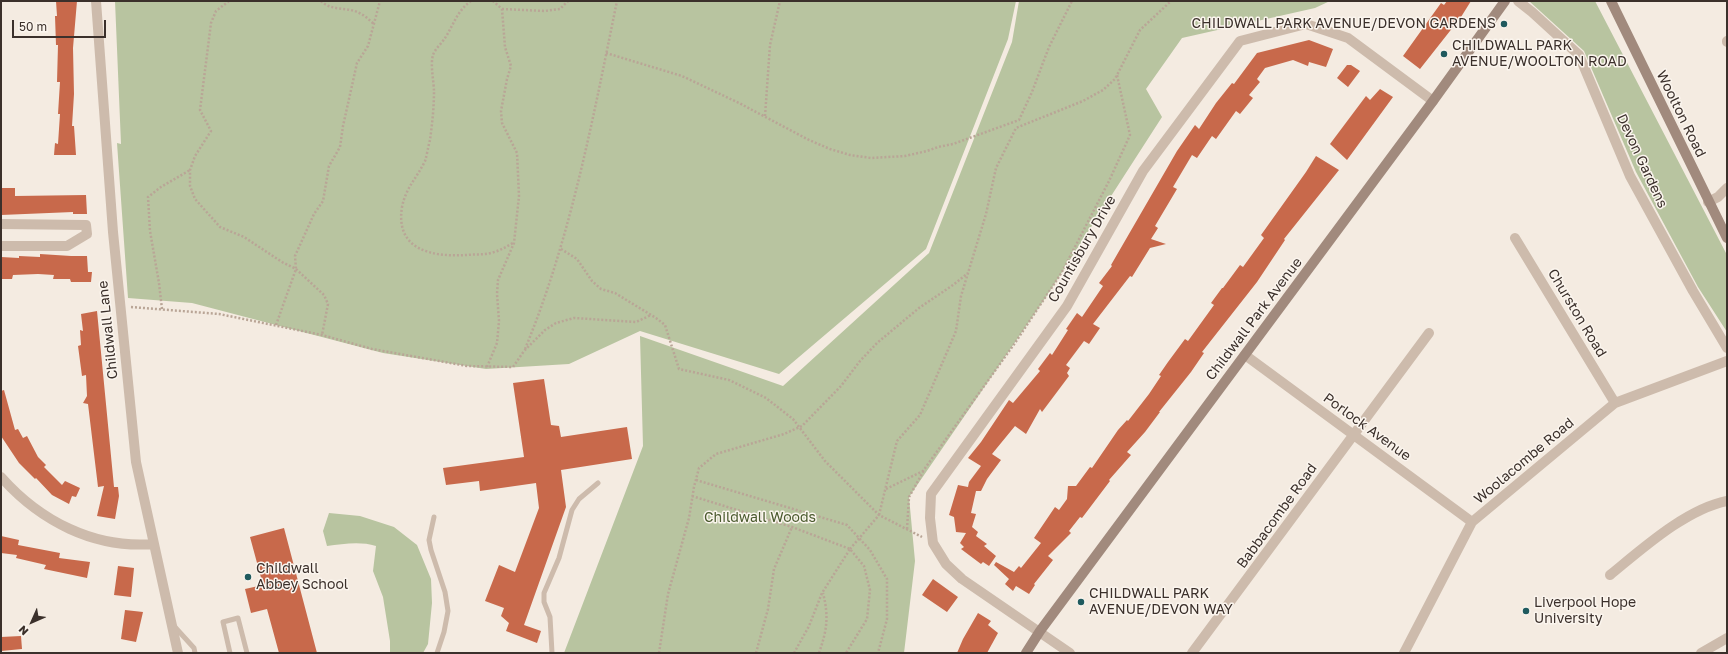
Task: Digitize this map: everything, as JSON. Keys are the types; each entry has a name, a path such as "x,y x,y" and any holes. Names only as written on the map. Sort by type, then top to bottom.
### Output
{"street":[{"name":"Childwall Lane","path":"96,1 113,232 136,462 178,653"},
{"name":"Childwall Park Avenue","path":"1026,653 1040,631 1245,356 1505,1"},
{"name":"Devon Gardens","path":"1518,1 1579,54 1630,176 1693,291 1727,348"},
{"name":"Woolton Road","path":"1611,1 1708,202 1727,238"},
{"name":"Countisbury Drive","path":"1070,653 962,579 946,564 933,543 930,518 931,494 1067,306 1143,171 1240,41 1306,24 1348,38 1433,101"},
{"path":"1708,202 1718,197 1727,188"},
{"path":"1,224 86,225 87,234 67,246 1,246"},
{"name":"Churston Road","path":"1515,238 1615,403"},
{"name":"Babbacombe Road","path":"1192,653 1430,333"},
{"name":"Porlock Avenue","path":"1245,356 1354,434 1472,522"},
{"name":"Woolacombe Road","path":"1404,653 1472,522 1615,403 1727,361"},
{"path":"1,477 35,510 71,530 101,540 139,545 154,544"},
{"path":"1610,575 1666,531 1690,516 1720,502 1727,501"},
{"path":"1701,653 1727,638"}],"lane":[{"path":"552,653 550,617 544,602 544,593 559,558 572,510 579,499 598,483"},
{"path":"434,517 429,540 445,592 448,611 444,632 437,653"},
{"path":"230,653 222,622 238,618 247,653"},
{"path":"172,624 194,648 195,653"}],"path":[{"path":"229,1 216,11 211,23 200,110 211,131 195,156 190,170 190,186 195,199 220,227 244,237 282,262 296,269 324,295 328,304 322,335"},
{"path":"321,1 324,4 336,8 352,10 361,14 374,24"},
{"path":"276,325 296,269 295,256 307,227 323,201 329,166 340,147 343,126 357,63 368,46 380,1"},
{"path":"471,1 467,2 454,19 447,36 433,56 434,93 430,140 425,159 412,181 403,205 401,218 403,231 408,240 419,249 427,253 458,256 483,255 493,253 514,243"},
{"path":"493,1 502,9 545,11 560,9 568,1"},
{"path":"120,307 219,314 322,335 372,349 467,366 513,368 524,351 537,322 561,249 617,1"},
{"path":"765,116 770,45 780,1"},
{"path":"794,653 809,626 822,593 850,549 879,515 897,441 920,415 956,331 961,296 986,214 996,168 1032,92 1049,47 1072,1"},
{"path":"1016,128 1083,101 1103,90 1117,75 1140,30 1171,1"},
{"path":"487,367 497,343 499,321 497,294 498,280 514,243 518,196 517,153 502,123 501,111 506,79 511,66 505,47 502,9"},
{"path":"606,53 682,76 765,116 809,140 830,149 871,158 905,156 927,151 938,146 953,144 1019,120"},
{"path":"907,529 909,497 924,471 1016,343 1062,272 1130,135 1117,75"},
{"path":"162,309 151,239 148,197 161,187 190,170"},
{"path":"561,249 577,259 592,281 601,289 615,293 665,325 679,369 729,380 766,398 793,419 825,461 879,515 933,543"},
{"path":"659,653 668,594 689,518 692,496 699,468 716,454 784,434 802,426 841,386 860,361 877,343 919,308 968,273"},
{"path":"524,351 545,330 556,323 574,318 636,322 651,315"},
{"path":"886,489 924,471"},
{"path":"696,480 847,524 870,550 887,579 888,618 878,653"},
{"path":"692,496 792,527 850,549 864,566 870,590 867,619 846,653"},
{"path":"756,653 768,609 774,569 792,527"},
{"path":"819,653 825,635 827,612 822,593"}],"green space":[{"path":"115,1 1016,1 1008,39 926,249 779,374 640,331 569,364 486,369 383,353 192,303 128,298 117,143 121,144"},
{"name":"Childwall Woods","path":"1019,1 1330,1 1315,8 1182,38 1146,89 1162,117 1046,297 909,497 915,561 904,653 564,653 643,446 640,336 783,386 929,253 1012,42"},
{"path":"1529,1 1595,1 1727,255 1727,332 1698,287 1636,172 1584,51"},
{"path":"329,513 360,516 394,527 417,545 431,579 432,603 428,644 423,653 390,653 390,641 383,597 373,571 376,546 358,543 327,546 323,531"}],"building":[{"path":"56,1 77,1 73,48 74,94 72,126 74,126 76,155 54,155 55,143 58,144 60,114 58,114 60,82 57,82 58,45 56,45"},
{"path":"1447,1 1471,1 1461,17 1420,69 1403,56 1441,3 1444,5"},
{"path":"1309,40 1333,49 1326,67 1309,62 1308,66 1293,60 1265,68 1257,79 1260,82 1249,95 1253,98 1240,114 1236,111 1216,139 1212,136 1197,158 1192,155 1173,187 1177,189 1155,226 1158,228 1151,239 1166,244 1150,248 1132,277 1130,276 1093,324 1100,328 1089,344 1084,341 1066,365 1070,368 1067,373 1069,376 1042,412 1040,409 1026,434 1015,426 992,454 1001,460 987,479 981,491 976,491 971,513 976,514 972,527 978,532 976,536 987,544 984,546 996,556 989,566 983,562 981,564 961,549 964,547 960,543 966,533 956,532 954,517 949,515 958,485 968,487 969,482 981,466 968,458 981,442 1009,400 1013,403 1040,371 1038,369 1050,353 1052,355 1068,330 1066,329 1077,313 1082,317 1103,286 1099,283 1112,266 1111,265 1177,151 1195,125 1199,129 1216,103 1232,83 1234,84 1257,53"},
{"path":"1347,65 1351,65 1360,71 1348,87 1337,78"},
{"path":"1380,89 1393,97 1347,160 1330,144 1366,96 1370,100"},
{"path":"1316,156 1339,170 1284,239 1285,240 1257,282 1202,352 1204,353 1191,372 1145,432 1127,452 1131,455 1109,480 1110,481 1082,518 1080,517 1069,531 1071,533 1048,556 1053,560 1034,584 1035,585 1029,594 1016,586 1013,591 1005,584 1009,579 994,565 996,562 1014,572 1019,566 1021,568 1041,543 1034,538 1055,507 1059,510 1067,499 1068,486 1076,486 1090,467 1092,468 1118,430 1127,420 1128,421 1149,394 1168,362 1185,339 1188,341 1214,305 1211,303 1222,288 1240,265 1243,267 1264,238 1261,235"},
{"path":"1,188 15,188 15,196 86,195 87,214 73,214 73,212 1,215"},
{"path":"40,254 87,256 88,272 92,272 91,282 71,282 70,279 53,279 54,275 38,274 13,275 12,279 1,279 1,257 40,257"},
{"path":"97,311 114,487 118,487 119,496 115,519 97,516 104,486 98,487 88,404 83,403 87,396 86,375 82,376 78,346 81,345 80,330 83,331 81,314"},
{"path":"544,379 551,425 559,426 561,437 627,427 632,459 561,470 566,507 524,625 541,631 537,643 506,631 509,623 501,616 504,608 485,601 499,565 515,572 539,508 536,483 480,491 479,481 446,485 443,468 524,457 513,383"},
{"path":"4,390 15,430 18,429 23,438 27,436 38,457 46,465 44,467 62,485 65,481 80,488 76,497 72,496 69,504 52,495 19,463 1,436 1,391"},
{"path":"284,528 317,653 279,653 267,609 251,613 245,589 263,585 250,537"},
{"path":"1,536 19,540 18,545 60,553 59,558 90,562 87,578 44,569 46,565 16,558 17,555 1,553"},
{"path":"118,566 134,568 131,597 114,595"},
{"path":"933,579 958,597 947,612 922,595"},
{"path":"125,610 143,612 136,642 121,639"},
{"path":"978,613 991,621 988,625 998,633 987,653 957,653 963,639"},
{"path":"21,636 22,649 1,651 1,637"}],"place":[{"name":"CHILDWALL PARK AVENUE/DEVON GARDENS","path":"1504,24"},
{"name":"CHILDWALL PARK AVENUE/WOOLTON ROAD","path":"1444,54"},
{"name":"Childwall Abbey School","path":"248,577"},
{"name":"CHILDWALL PARK AVENUE/DEVON WAY","path":"1081,602"},
{"name":"Liverpool Hope University","path":"1526,611"}]}
